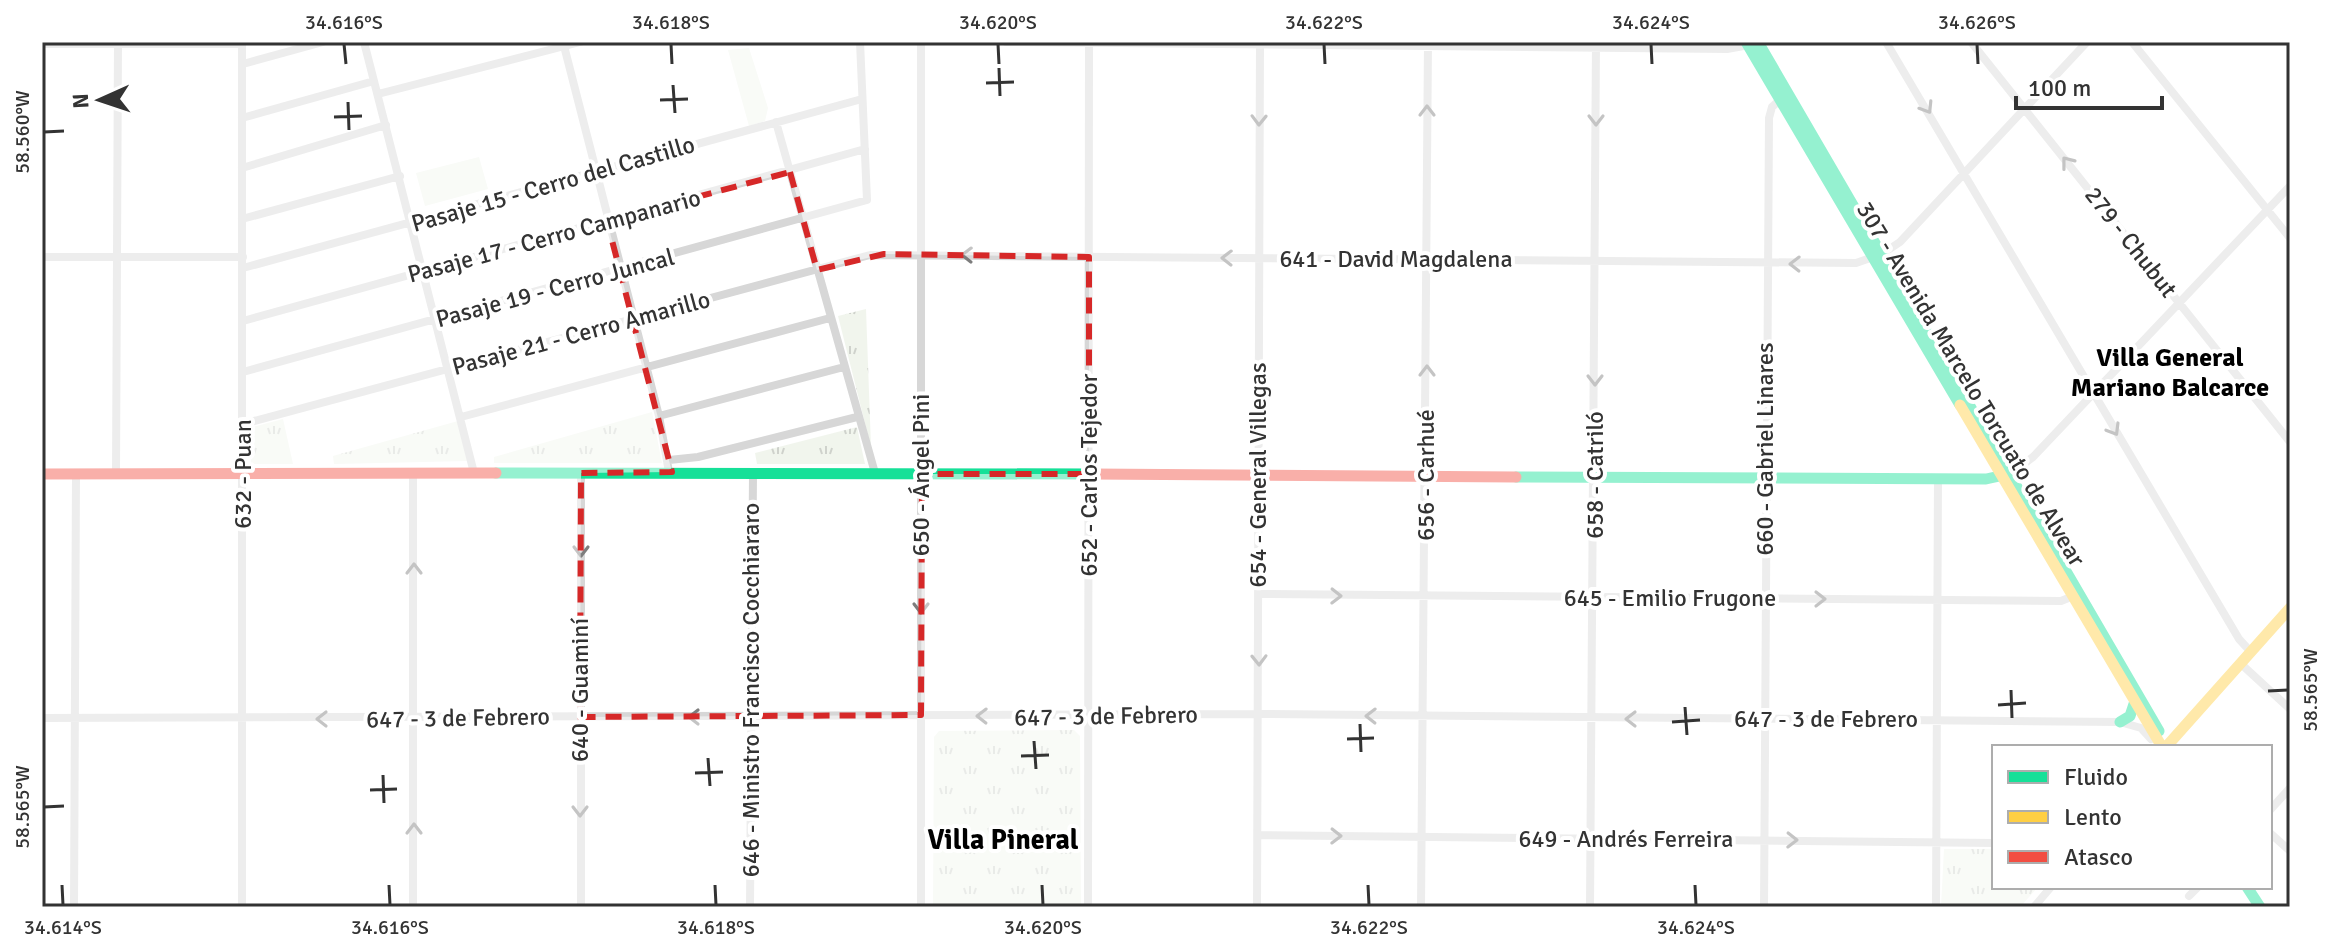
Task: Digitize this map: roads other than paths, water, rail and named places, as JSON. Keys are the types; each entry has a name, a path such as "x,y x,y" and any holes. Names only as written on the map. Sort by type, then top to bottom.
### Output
{"main road":[{"name":"307 - Avenida Marcelo Torcuato de Alvear","path":"1751,43 2076,595 2151,715 2162,745"},
{"path":"42,474 581,473 669,466 753,473 1764,479 2006,475"},
{"name":"307 - Avenida Marcelo Torcuato de Alvear","path":"2076,595 2134,704 2162,745"},
{"path":"2165,745 2290,608"},
{"path":"2120,722 2130,716 2134,704"},
{"path":"2248,889 2260,907"}],"street":[{"path":"243,64 323,42"},
{"path":"376,42 365,44 474,473"},
{"path":"378,94 580,42"},
{"path":"860,42 865,149"},
{"name":"650 - Ángel Pini","path":"921,42 921,907"},
{"path":"1006,42 1596,44 1727,49 1751,43"},
{"name":"652 - Carlos Tejedor","path":"1088,907 1089,42"},
{"path":"1886,42 1966,172 2239,639 2250,651"},
{"name":"279 - Chubut","path":"1971,42 2290,442"},
{"path":"1877,257 1900,242 2087,42"},
{"path":"2132,42 2290,238"},
{"path":"116,474 118,43"},
{"path":"42,44 242,43"},
{"name":"632 - Puan","path":"242,43 242,907"},
{"name":"654 - General Villegas","path":"1257,907 1260,43"},
{"path":"564,44 669,466 857,417"},
{"name":"656 - Carhué","path":"1421,907 1426,597 1428,44"},
{"name":"658 - Catriló","path":"1590,907 1596,44"},
{"path":"242,118 374,81"},
{"name":"660 - Gabriel Linares","path":"1764,907 1764,479 1769,118 1783,97"},
{"name":"Pasaje 15 - Cerro del Castillo","path":"243,268 412,223 595,169 862,99"},
{"path":"776,122 875,473"},
{"path":"242,168 386,125"},
{"name":"Pasaje 17 - Cerro Campanario","path":"243,321 865,149"},
{"name":"Pasaje 19 - Cerro Juncal","path":"243,372 620,271 867,200 865,149"},
{"path":"242,219 400,176"},
{"path":"2006,475 2033,457 2290,186"},
{"name":"Pasaje 21 - Cerro Amarillo","path":"243,424 870,255 920,255"},
{"name":"641 - David Magdalena","path":"920,255 1427,258 1841,265 1877,257"},
{"path":"42,257 243,257"},
{"path":"461,417 830,318"},
{"path":"659,416 844,367"},
{"path":"413,473 413,907"},
{"name":"640 - Guaminí","path":"581,473 581,907"},
{"name":"646 - Ministro Francisco Cocchiararo","path":"750,907 753,473"},
{"path":"74,907 76,474"},
{"path":"1936,907 1938,478"},
{"name":"645 - Emilio Frugone","path":"1258,594 2061,601 2076,595"},
{"path":"2240,663 2290,709"},
{"name":"647 - 3 de Febrero","path":"42,718 1259,714 2120,722 2141,728 2161,745"},
{"path":"2272,808 2290,788"},
{"name":"649 - Andrés Ferreira","path":"1258,835 1992,843"},
{"path":"2272,835 2290,851"},
{"path":"2034,907 2049,889"},
{"path":"2189,896 2196,889"}],"district":[{"name":"Villa General Mariano Balcarce","path":"2170,373"},
{"name":"Villa Pineral","path":"1003,840"}]}
